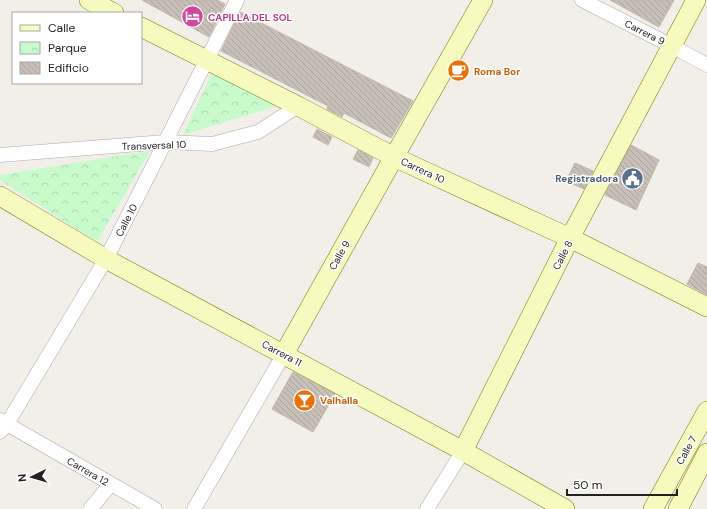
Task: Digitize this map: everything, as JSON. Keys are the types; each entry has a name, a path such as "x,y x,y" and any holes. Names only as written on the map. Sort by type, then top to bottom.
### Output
{"main road":[{"path":"89,0 112,12"},
{"name":"Calle 9","path":"284,354 484,0"},
{"name":"Calle 8","path":"463,450 570,238 696,0"},
{"name":"Carrera 10","path":"142,28 298,106 394,157 570,238 707,307"},
{"name":"Carrera 11","path":"0,196 106,259 463,450 564,509"},
{"name":"Calle 7","path":"653,509 707,411"},
{"name":"Calle 7","path":"678,509 707,453"}],"street":[{"name":"Calle 10","path":"2,425 106,259 237,0"},
{"name":"Carrera 9","path":"582,0 707,65"},
{"name":"Transversal 10","path":"0,154 165,142 212,144 258,132 298,106"},
{"name":"Calle 9","path":"194,509 284,354"},
{"name":"Carrera 12","path":"2,425 155,509"},
{"name":"Calle 8","path":"427,509 463,450"},
{"path":"90,509 111,484"}],"green space":[{"path":"213,71 276,106 183,135"},
{"path":"150,151 97,242 0,180 0,175"}],"building":[{"name":"CAPILLA DEL SOL","path":"142,0 217,0 225,4 209,37"},
{"path":"610,0 674,0 659,27"},
{"path":"240,12 413,101 391,138 344,113 342,117 327,109 328,106 221,51"},
{"path":"317,129 332,137 328,145 313,137"},
{"name":"Registradora","path":"631,145 659,160 636,210 605,195"},
{"path":"358,150 373,158 369,167 353,159"},
{"path":"575,163 593,171 584,189 566,181"},
{"path":"698,263 707,267 707,295 687,284"},
{"path":"293,372 335,394 313,432 272,409"}],"place":[{"name":"CAPILLA DEL SOL","path":"193,17"},
{"name":"Roma Bor","path":"459,71"},
{"name":"Registradora","path":"633,178"},
{"name":"Valhalla","path":"304,400"}]}
